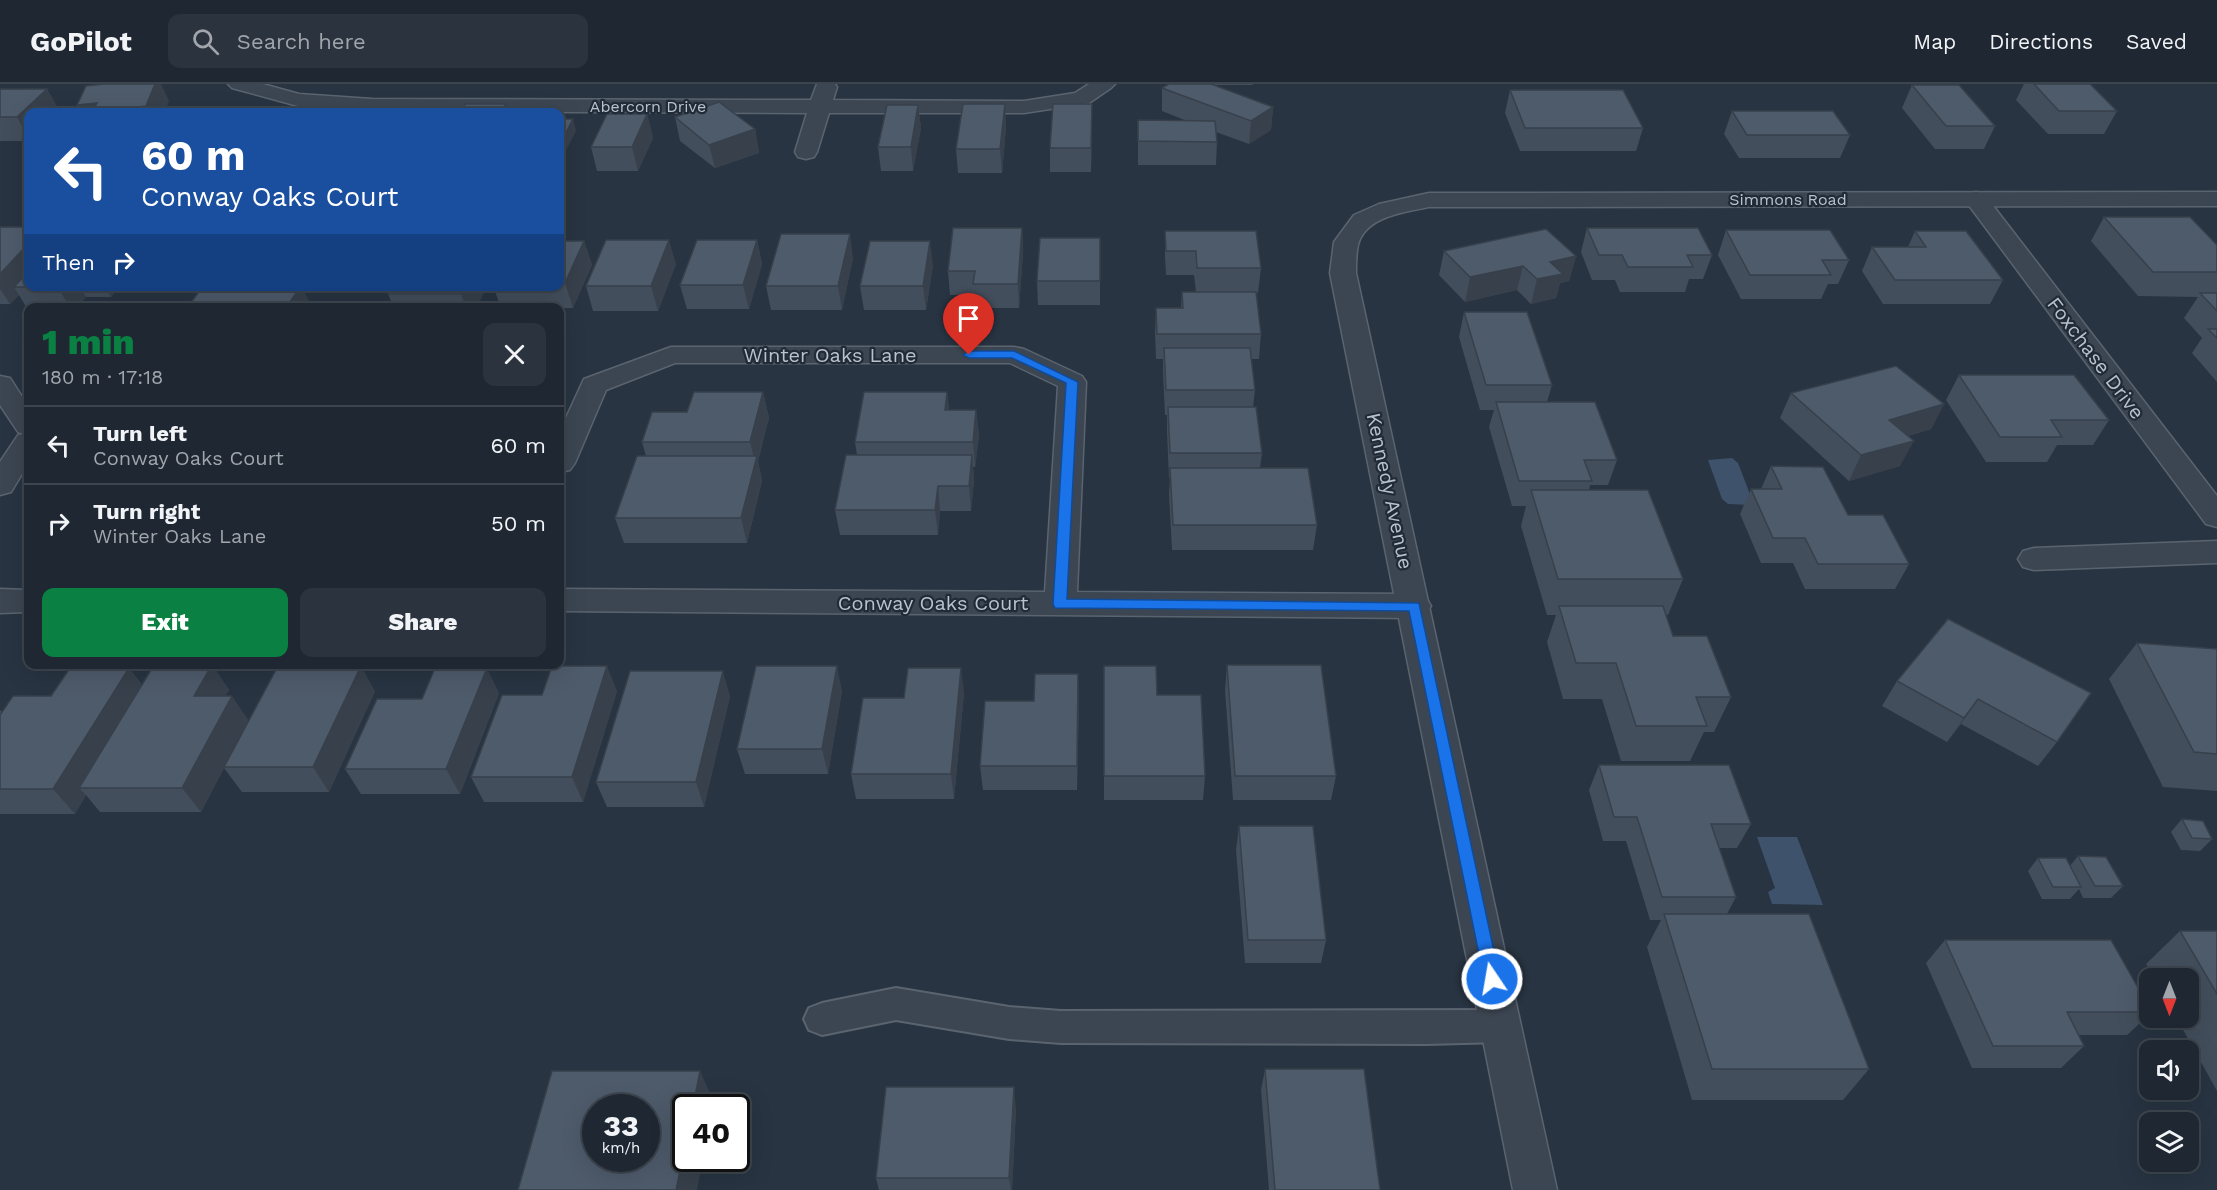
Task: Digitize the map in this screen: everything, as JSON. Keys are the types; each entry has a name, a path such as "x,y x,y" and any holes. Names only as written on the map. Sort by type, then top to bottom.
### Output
{"street":[{"name":"Abercorn Drive","path":"239,84 298,100 372,105 821,107 1024,107 1081,98 1104,84"},
{"path":"520,105 533,84"},
{"path":"806,152 827,84"},
{"name":"Foxchase Drive","path":"1976,199 2217,517"},
{"name":"Simmons Road","path":"1363,220 1388,209 1429,200 2217,199"},
{"name":"Kennedy Avenue","path":"1363,220 1346,242 1343,273 1535,1190"},
{"name":"Winter Oaks Lane","path":"564,454 594,385 671,355 1014,355 1072,382 1060,604"},
{"path":"0,384 24,420"},
{"path":"0,484 24,448"},
{"path":"2034,559 2217,552"},
{"name":"Conway Oaks Court","path":"564,600 1414,606"},
{"path":"0,602 24,602"}],"lane":[{"path":"822,1019 896,1004 1009,1023 1061,1027 1426,1028 1502,1026"}],"water":[{"path":"1732,458 1738,463 1753,502 1751,505 1728,504 1722,499 1708,460"},
{"path":"1757,837 1797,837 1823,905 1772,904 1768,892 1775,888"}],"building":[{"path":"155,84 146,106 128,108 94,108 97,103 77,105 86,86"},
{"path":"1169,84 1211,84 1273,107 1251,121 1162,88"},
{"path":"2034,84 2090,84 2117,111 2059,111"},
{"path":"1912,85 1959,85 1995,126 1946,126"},
{"path":"0,89 47,89 24,108 17,117 0,117"},
{"path":"1510,90 1623,90 1643,128 1525,128"},
{"path":"719,102 755,129 709,145 675,117"},
{"path":"465,104 506,104 504,108 462,108"},
{"path":"963,104 1005,104 1000,149 956,149"},
{"path":"1053,104 1092,104 1091,148 1050,148"},
{"path":"887,105 918,105 911,147 878,147"},
{"path":"369,107 410,107 409,108"},
{"path":"1732,111 1833,111 1850,135 1747,135"},
{"path":"607,114 647,114 632,147 591,147"},
{"path":"564,119 573,119 564,136"},
{"path":"1138,120 1215,121 1217,142 1138,141"},
{"path":"2104,217 2190,217 2217,245 2217,272 2153,272"},
{"path":"0,227 24,227 24,248 0,274"},
{"path":"953,228 1022,228 1018,284 973,284 975,271 948,271"},
{"path":"1587,228 1698,228 1712,255 1687,255 1693,267 1628,267 1622,255 1599,255"},
{"path":"1546,229 1576,256 1550,262 1563,274 1537,279 1523,266 1470,277 1444,251"},
{"path":"1726,230 1830,230 1849,260 1822,260 1831,275 1750,275"},
{"path":"1165,231 1256,231 1261,268 1197,268 1196,251 1166,251"},
{"path":"1915,231 1966,231 2003,280 1895,280 1872,247 1926,247"},
{"path":"781,234 850,234 838,286 766,286"},
{"path":"1040,238 1100,238 1100,281 1037,281"},
{"path":"606,240 669,240 651,286 586,286"},
{"path":"697,240 757,240 743,285 680,285"},
{"path":"564,241 584,241 565,283"},
{"path":"870,241 930,241 923,286 860,286"},
{"path":"24,276 24,287 14,287"},
{"path":"199,291 298,291 289,303 191,303"},
{"path":"390,291 462,291 461,294 388,294"},
{"path":"1182,292 1256,292 1261,334 1157,334 1156,308 1183,308"},
{"path":"2200,293 2217,293 2217,311"},
{"path":"1464,312 1527,312 1552,385 1486,385"},
{"path":"2208,329 2217,329 2217,338"},
{"path":"1164,348 1250,348 1255,390 1166,390"},
{"path":"1896,366 1944,404 1889,420 1914,441 1861,455 1791,393"},
{"path":"1959,375 2074,375 2109,420 2051,420 2062,437 2000,437"},
{"path":"694,392 763,392 750,442 642,442 652,412 687,412"},
{"path":"864,392 947,392 945,410 976,410 973,442 855,442"},
{"path":"1496,402 1595,402 1617,460 1584,460 1592,481 1519,481"},
{"path":"1168,407 1256,407 1262,453 1170,453"},
{"path":"846,455 972,455 969,486 938,486 935,510 835,510"},
{"path":"637,456 757,456 741,518 615,518"},
{"path":"1771,466 1823,467 1848,515 1883,515 1909,564 1818,564 1805,538 1773,538 1751,489 1782,489"},
{"path":"1170,468 1308,468 1317,525 1173,525"},
{"path":"1531,490 1648,490 1683,579 1558,579"},
{"path":"1559,606 1663,606 1673,636 1707,636 1731,697 1696,697 1707,726 1636,726 1616,663 1576,663"},
{"path":"1948,619 2091,693 2057,742 1978,699 1964,718 1897,681"},
{"path":"2137,643 2217,649 2217,754 2194,752"},
{"path":"1227,665 1321,665 1336,776 1235,776"},
{"path":"564,666 607,666 572,777 471,777 502,695 542,695 551,669 564,669"},
{"path":"756,666 837,666 822,749 737,749"},
{"path":"1104,666 1156,666 1157,695 1201,695 1205,776 1104,776"},
{"path":"908,668 961,668 951,774 851,774 863,698 904,698"},
{"path":"69,669 128,669 53,789 0,789 0,715 13,696 51,696"},
{"path":"152,669 210,669 194,696 232,696 182,788 79,788"},
{"path":"276,669 360,669 313,767 224,767"},
{"path":"435,669 487,669 446,769 345,769 377,699 422,699"},
{"path":"630,671 723,671 696,782 596,782"},
{"path":"1035,674 1078,674 1077,766 980,766 985,701 1034,701"},
{"path":"1599,765 1729,765 1751,824 1711,824 1736,897 1662,897 1637,817 1614,817"},
{"path":"2182,819 2203,821 2212,839 2192,838"},
{"path":"1239,826 1313,826 1326,940 1248,940"},
{"path":"2078,856 2106,857 2123,886 2095,886"},
{"path":"2038,858 2066,858 2081,887 2053,887"},
{"path":"1664,914 1809,914 1869,1069 1712,1069"},
{"path":"2180,931 2217,931 2217,994"},
{"path":"1945,940 2111,940 2139,990 2139,1012 2067,1012 2084,1046 1993,1046"},
{"path":"1265,1069 1364,1069 1380,1190 1275,1190"},
{"path":"552,1071 700,1071 696,1094 672,1094 672,1172 680,1172 676,1190 518,1190"},
{"path":"886,1087 1014,1087 1009,1178 876,1178"}],"route":[{"path":"969,355 1014,355 1072,382 1060,604 1414,606 1492,979"}]}
